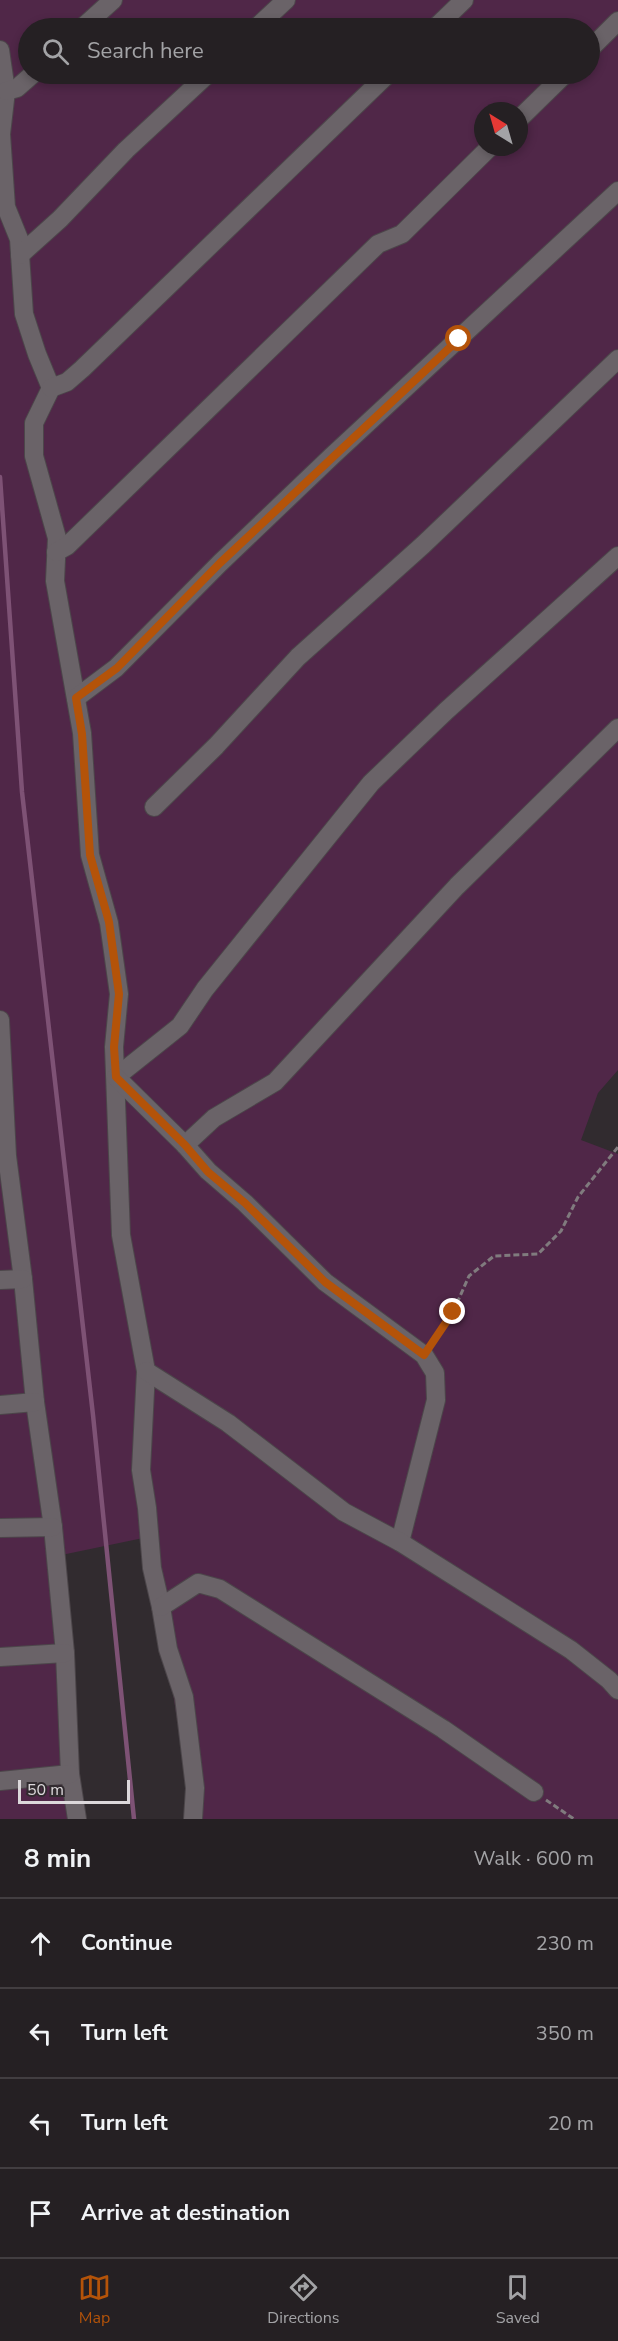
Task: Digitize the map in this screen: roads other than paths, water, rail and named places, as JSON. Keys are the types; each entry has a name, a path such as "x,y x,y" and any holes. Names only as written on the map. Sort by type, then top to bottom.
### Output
{"lane":[{"path":"93,18 113,0"},
{"path":"267,18 286,0"},
{"path":"445,18 464,0"},
{"path":"600,39 618,21"},
{"path":"0,50 6,91 1,134 6,207 19,239 24,314 51,388"},
{"path":"6,91 22,84"},
{"path":"20,255 60,219 126,150 197,84"},
{"path":"193,1819 195,1788 184,1697 168,1649 152,1569 141,1470 146,1371 121,1235 114,1047 119,994 109,922 90,855 82,734 55,581 57,538 34,456 34,423 51,388 67,382 74,376 378,84"},
{"path":"528,110 555,84"},
{"path":"56,552 67,546 378,244 402,234 481,156"},
{"path":"76,698 117,668 220,563 618,191"},
{"path":"154,807 216,746 298,657 423,545 618,359"},
{"path":"116,1077 180,1026 205,989 371,783 446,711 618,556"},
{"path":"185,1145 214,1118 275,1082 457,886 618,728"},
{"path":"0,1022 3,1156 23,1279 34,1402 53,1527 65,1653 70,1774 77,1819"},
{"path":"116,1077 185,1145 208,1172 245,1203 325,1282 424,1355 435,1373 436,1400 400,1542"},
{"path":"0,1281 23,1279"},
{"path":"146,1371 228,1423 344,1512 400,1542 571,1650 618,1690"},
{"path":"0,1405 34,1402"},
{"path":"0,1528 53,1527"},
{"path":"161,1607 198,1583 220,1589 443,1730 534,1792"},
{"path":"0,1657 65,1653"},
{"path":"0,1781 70,1774"}],"waterway":[{"path":"0,477 22,792 93,1415 134,1819"}]}
